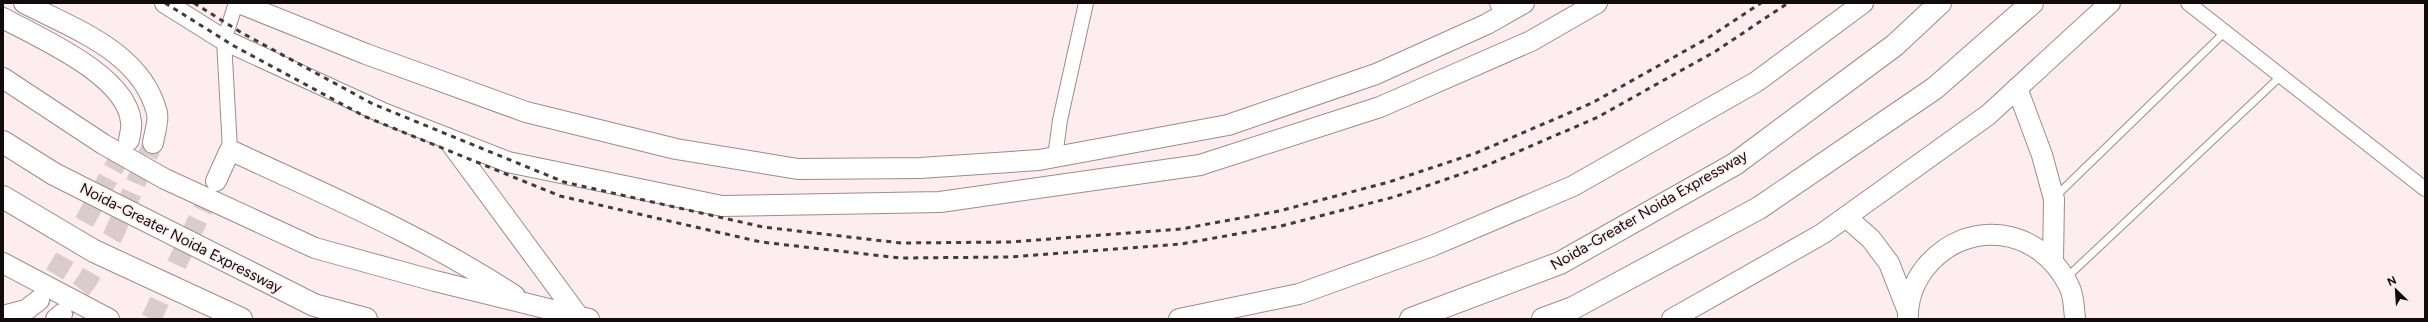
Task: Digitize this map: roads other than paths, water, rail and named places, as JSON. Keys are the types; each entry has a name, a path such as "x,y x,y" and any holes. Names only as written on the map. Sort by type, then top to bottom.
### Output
{"highway":[{"name":"Noida-Greater Noida Expressway","path":"1411,319 1560,263 1735,164 1895,45 1940,3"},
{"path":"1543,319 1573,308 1759,208 1935,88 2032,3"},
{"name":"Noida-Greater Noida Expressway","path":"3,142 54,174 314,305 366,319"},
{"path":"3,197 94,251 241,319"}],"street":[{"path":"24,3 103,44 129,63 147,88 158,114 153,143"},
{"path":"165,3 224,40 383,113 508,162 722,206 940,202 1200,165 1380,107 1531,41 1597,3"},
{"path":"216,181 230,150 224,40 236,3"},
{"path":"239,3 366,54 526,112 676,149 798,169 920,168 1039,160 1228,125 1376,74 1499,9 1524,3"},
{"path":"1055,156 1060,120 1086,3"},
{"path":"1179,319 1299,294 1432,246 1573,186 1756,82 1863,3"},
{"path":"1672,319 1822,234 1988,115 2110,3"},
{"path":"2188,3 2425,189"},
{"path":"3,18 78,58 107,80 123,100 131,121 129,140"},
{"path":"3,78 103,144 165,179 315,248 435,281 584,318"},
{"path":"2017,88 2042,155 2054,199 2053,260"},
{"path":"447,138 584,318"},
{"path":"230,150 378,219 468,265 527,304"},
{"path":"1846,216 1870,238 1889,263 1908,314"},
{"path":"1908,314 1917,279 1937,254 1965,238 1996,234 2028,242 2053,260 2070,288 2076,319"},
{"path":"3,263 109,319"},
{"path":"3,316 26,310 40,300"}],"lane":[{"path":"2054,199 2226,32"},
{"path":"2065,280 2281,76"}],"tunnel":[{"path":"39,300 64,259 129,140"},
{"path":"62,313 87,281 113,236 153,143"},
{"path":"151,319 215,183"}],"railway":[{"path":"165,3 234,46 366,117 560,196 761,242 900,258 1010,257 1181,244 1281,226 1394,197 1485,166 1598,117 1716,51 1788,3"},
{"path":"194,3 242,33 373,104 564,182 763,227 901,243 1010,242 1181,229 1279,211 1389,182 1476,153 1592,103 1708,38 1761,3"}]}
